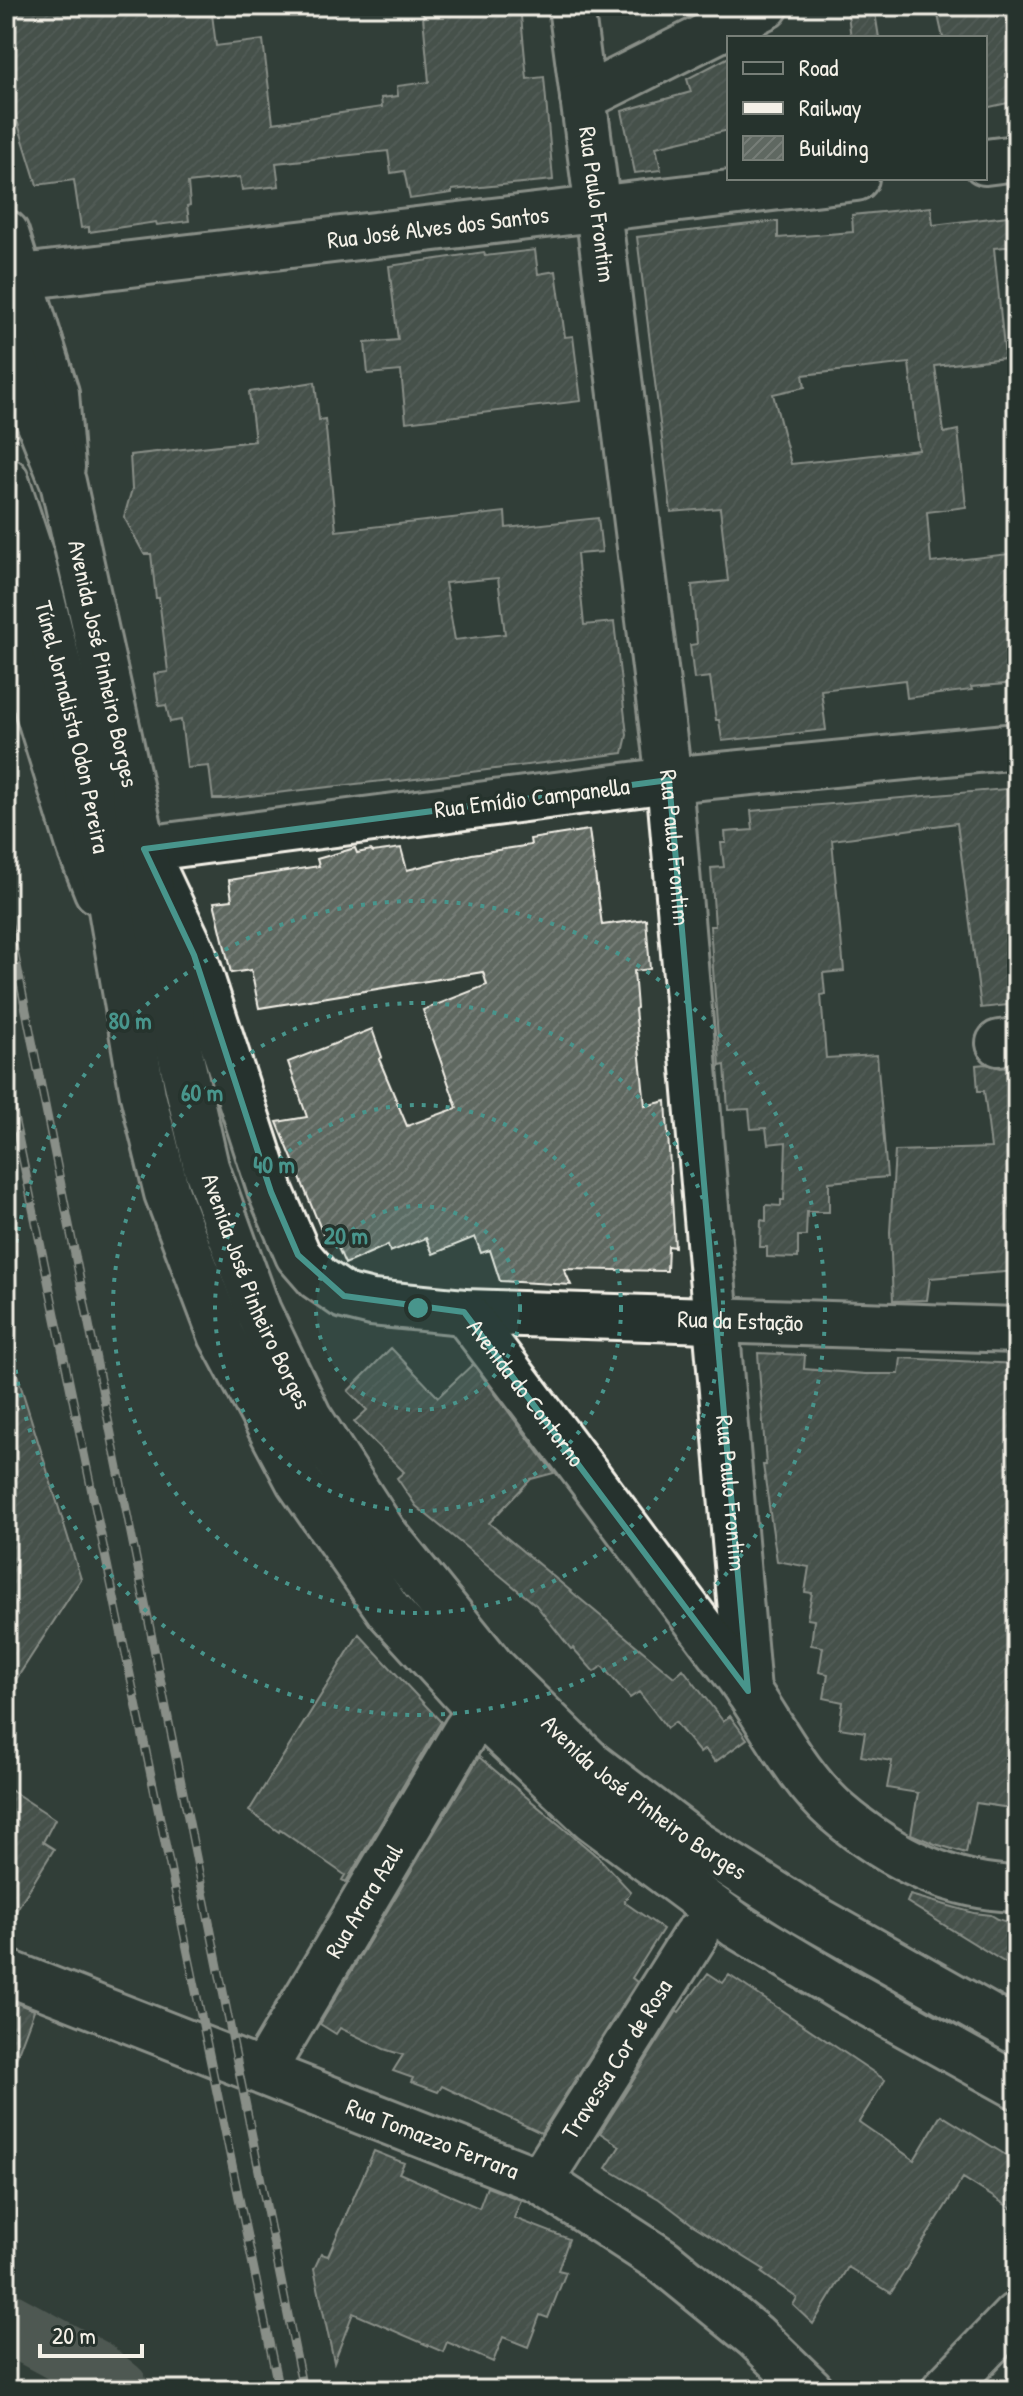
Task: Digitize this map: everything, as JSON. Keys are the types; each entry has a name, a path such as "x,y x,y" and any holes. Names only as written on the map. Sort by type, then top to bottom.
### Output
{"main road":[{"name":"Rua Paulo Frontim","path":"571,6 669,780 748,1691"},
{"path":"583,98 766,6"},
{"path":"987,162 1017,158"},
{"name":"Rua José Alves dos Santos","path":"21,277 840,180"},
{"name":"Avenida José Pinheiro Borges","path":"6,233 56,393 63,482 144,849 173,1022 206,1167 258,1311 309,1417 384,1533 493,1668 592,1765 695,1843 804,1912 1017,2032"},
{"path":"6,339 63,482"},
{"name":"Túnel Jornalista Odon Pereira","path":"6,480 31,556 85,769 114,933"},
{"name":"Avenida José Pinheiro Borges","path":"6,608 80,848 114,933 143,1095 167,1193 221,1335 299,1482 389,1611 487,1719 592,1818 737,1926 840,1988 1017,2086"},
{"name":"Rua Emídio Campanella","path":"144,849 669,780 1017,746"},
{"name":"Avenida do Contorno","path":"144,849 194,955 271,1192 298,1255 318,1278 344,1296 372,1303 464,1312 748,1691 801,1771 834,1810 880,1847 935,1873 990,1888 1017,1889"},
{"name":"Rua da Estação","path":"464,1312 1017,1330"},
{"name":"Rua Arara Azul","path":"263,2071 466,1730"},
{"name":"Travessa Cor de Rosa","path":"540,2181 695,1936"},
{"name":"Rua Tomazzo Ferrara","path":"6,1972 540,2181 663,2261 755,2336 811,2390"},
{"path":"944,2390 1015,2316"}],"highlighted area":[{"path":"669,780 748,1691 464,1312 344,1296 298,1255 271,1192 194,955 144,849"}],"building":[{"path":"6,6 211,6 216,46 263,40 273,123 382,107 381,98 398,96 397,86 429,82 422,6 520,6 527,79 544,77 553,180 452,190 452,193 410,199 404,171 391,173 388,151 276,163 279,186 242,190 240,177 188,183 189,221 157,225 156,222 89,232 89,227 81,228 74,180 37,185 6,85 6,58 11,58"},
{"path":"847,6 874,6 879,36 851,36"},
{"path":"936,6 1017,6 1017,101 987,108 987,36 943,36"},
{"path":"727,58 727,130 656,147 661,170 635,173 622,111 691,92 687,79"},
{"path":"931,207 933,225 1017,215 1017,246 994,248 1005,358 935,366 944,433 958,430 966,507 927,512 931,563 1017,553 1017,683 907,698 905,680 821,690 826,730 722,741 710,677 694,679 690,645 697,644 692,585 728,581 720,508 671,512 637,237 778,221 778,238 853,232 852,215","holes":["909,363 919,450 791,464 773,394 805,387 803,375"]},
{"path":"535,250 538,274 556,271 565,337 573,336 581,401 406,422 401,371 368,374 365,343 398,340 389,266 484,252 485,256"},
{"path":"315,382 319,420 325,419 336,531 505,512 506,528 598,518 602,552 577,554 584,625 614,622 627,735 623,753 392,782 213,799 209,766 187,768 181,720 170,722 166,705 159,706 154,674 168,672 151,554 144,554 124,517 132,489 130,455 255,441 249,392","holes":["498,578 505,634 455,640 445,583"]},
{"path":"1017,788 1017,1004 981,1008 957,823 832,840 844,971 823,973 825,994 821,995 826,1058 877,1055 887,1177 829,1182 829,1212 807,1212 806,1236 798,1236 798,1258 767,1257 767,1247 760,1247 761,1220 766,1221 766,1205 781,1206 781,1200 784,1200 786,1142 768,1144 766,1128 751,1129 749,1109 728,1110 725,1065 720,1066 710,926 715,926 711,868 724,867 721,843 726,843 725,832 753,830 751,811"},
{"path":"589,830 602,925 646,919 650,969 634,971 635,1009 645,1106 666,1101 675,1247 668,1246 667,1271 564,1269 571,1285 500,1281 490,1250 481,1253 475,1237 433,1254 426,1238 390,1252 388,1245 345,1264 333,1236 325,1239 277,1122 307,1117 288,1062 372,1029 382,1057 379,1059 407,1126 457,1108 423,1010 487,985 483,972 259,1008 251,970 231,973 214,902 232,900 229,880 319,866 317,859 355,848 357,853 401,848 407,870 472,854 531,845 530,839"},
{"path":"976,1065 1001,1068 1017,1066 1017,1271 930,1278 927,1300 893,1301 890,1232 895,1151 991,1148 984,1091 978,1091"},
{"path":"391,1348 438,1397 473,1364 554,1473 531,1479 489,1523 674,1677 683,1669 723,1721 730,1716 747,1739 715,1762 705,1749 700,1753 675,1722 667,1728 639,1692 630,1698 602,1666 594,1672 536,1605 416,1506 397,1478 404,1472 354,1422 367,1410 348,1391"},
{"path":"758,1353 805,1355 804,1369 865,1374 899,1374 901,1358 1017,1364 1017,1809 976,1803 966,1853 911,1834 918,1793 887,1788 892,1761 861,1756 865,1732 839,1728 843,1702 824,1698 828,1674 819,1672 823,1647 811,1645 814,1620 807,1619 812,1593 805,1592 809,1567 777,1561 763,1465 766,1465"},
{"path":"6,1358 12,1358 81,1579 6,1695"},
{"path":"359,1634 441,1722 346,1882 342,1880 345,1875 249,1811"},
{"path":"479,1757 599,1858 631,1892 624,1902 663,1929 632,1978 637,1982 541,2133 442,2086 438,2092 411,2082 413,2078 393,2071 403,2055 340,2028 336,2034 320,2024"},
{"path":"6,1787 55,1819 43,1842 54,1849 6,1927"},
{"path":"910,1895 991,1915 1017,1925 1017,1970 907,1902"},
{"path":"708,1973 723,1983 729,1975 885,2080 859,2122 914,2160 941,2115 1017,2162 1017,2212 963,2178 891,2293 848,2267 813,2324 793,2305 797,2298 762,2273 765,2270 693,2225 659,2199 606,2168 620,2146 600,2133 677,2011"},
{"path":"6,1999 34,2010 9,2077 6,2076"},
{"path":"374,2151 404,2163 399,2173 479,2208 487,2187 521,2200 514,2218 569,2239 558,2270 566,2272 548,2318 540,2315 528,2347 503,2337 493,2362 447,2342 443,2352 353,2313 334,2362 314,2269 321,2254 328,2256"}],"waterway":[{"path":"6,2322 93,2369 119,2390"}],"railway":[{"path":"6,911 303,2390"},
{"path":"6,1079 279,2390"}]}
